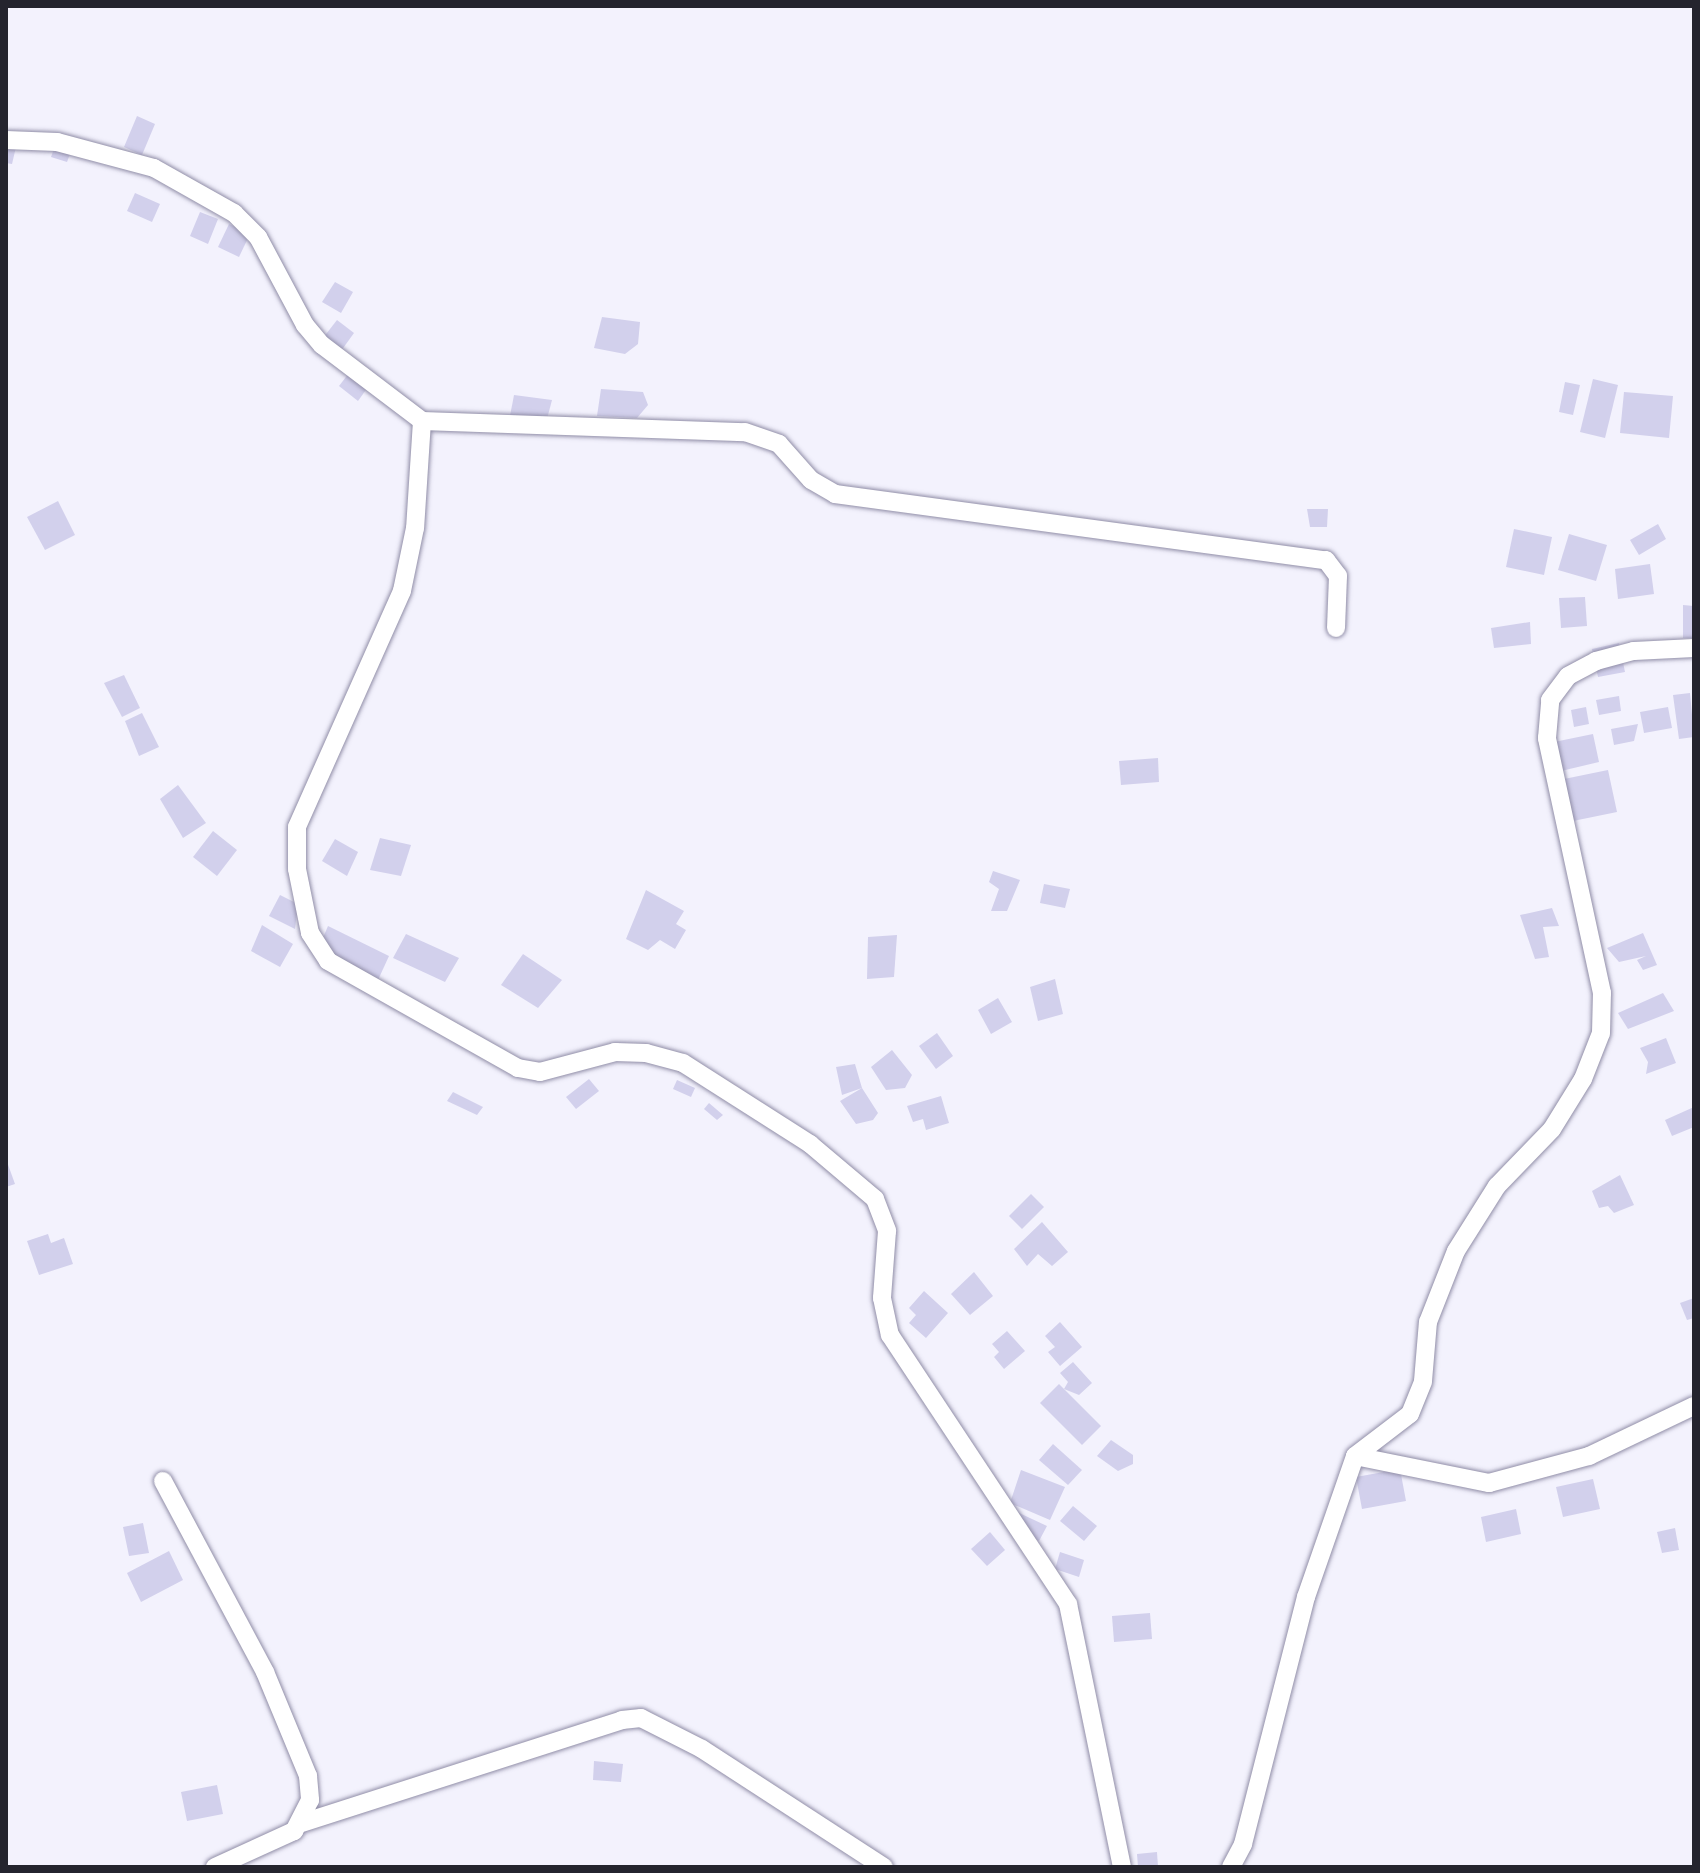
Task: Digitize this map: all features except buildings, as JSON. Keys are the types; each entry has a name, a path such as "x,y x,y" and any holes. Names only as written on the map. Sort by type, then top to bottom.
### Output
{"street":[{"path":"6,140 57,142 154,168 234,213 258,237 305,325 322,345 422,421 745,432 779,444 811,480 835,494 1326,560 1338,576 1336,628"},
{"path":"422,421 415,528 402,591 297,827 297,869 310,933 328,961 518,1068 540,1072 615,1052 646,1053 683,1063 810,1144 875,1199 887,1231 882,1298 890,1335 1068,1604 1122,1867"},
{"path":"1231,1867 1246,1832 1306,1597 1355,1456 1410,1414 1423,1381 1428,1322 1456,1251 1497,1186 1552,1129 1583,1079 1601,1033 1602,993 1547,738 1550,700 1568,676 1596,661 1634,651 1694,648"},
{"path":"1355,1456 1489,1483 1589,1456 1694,1406"},
{"path":"163,1481 265,1672 308,1776 310,1800 302,1823"},
{"path":"215,1867 302,1823 622,1720 641,1718 702,1749 884,1867"}]}
